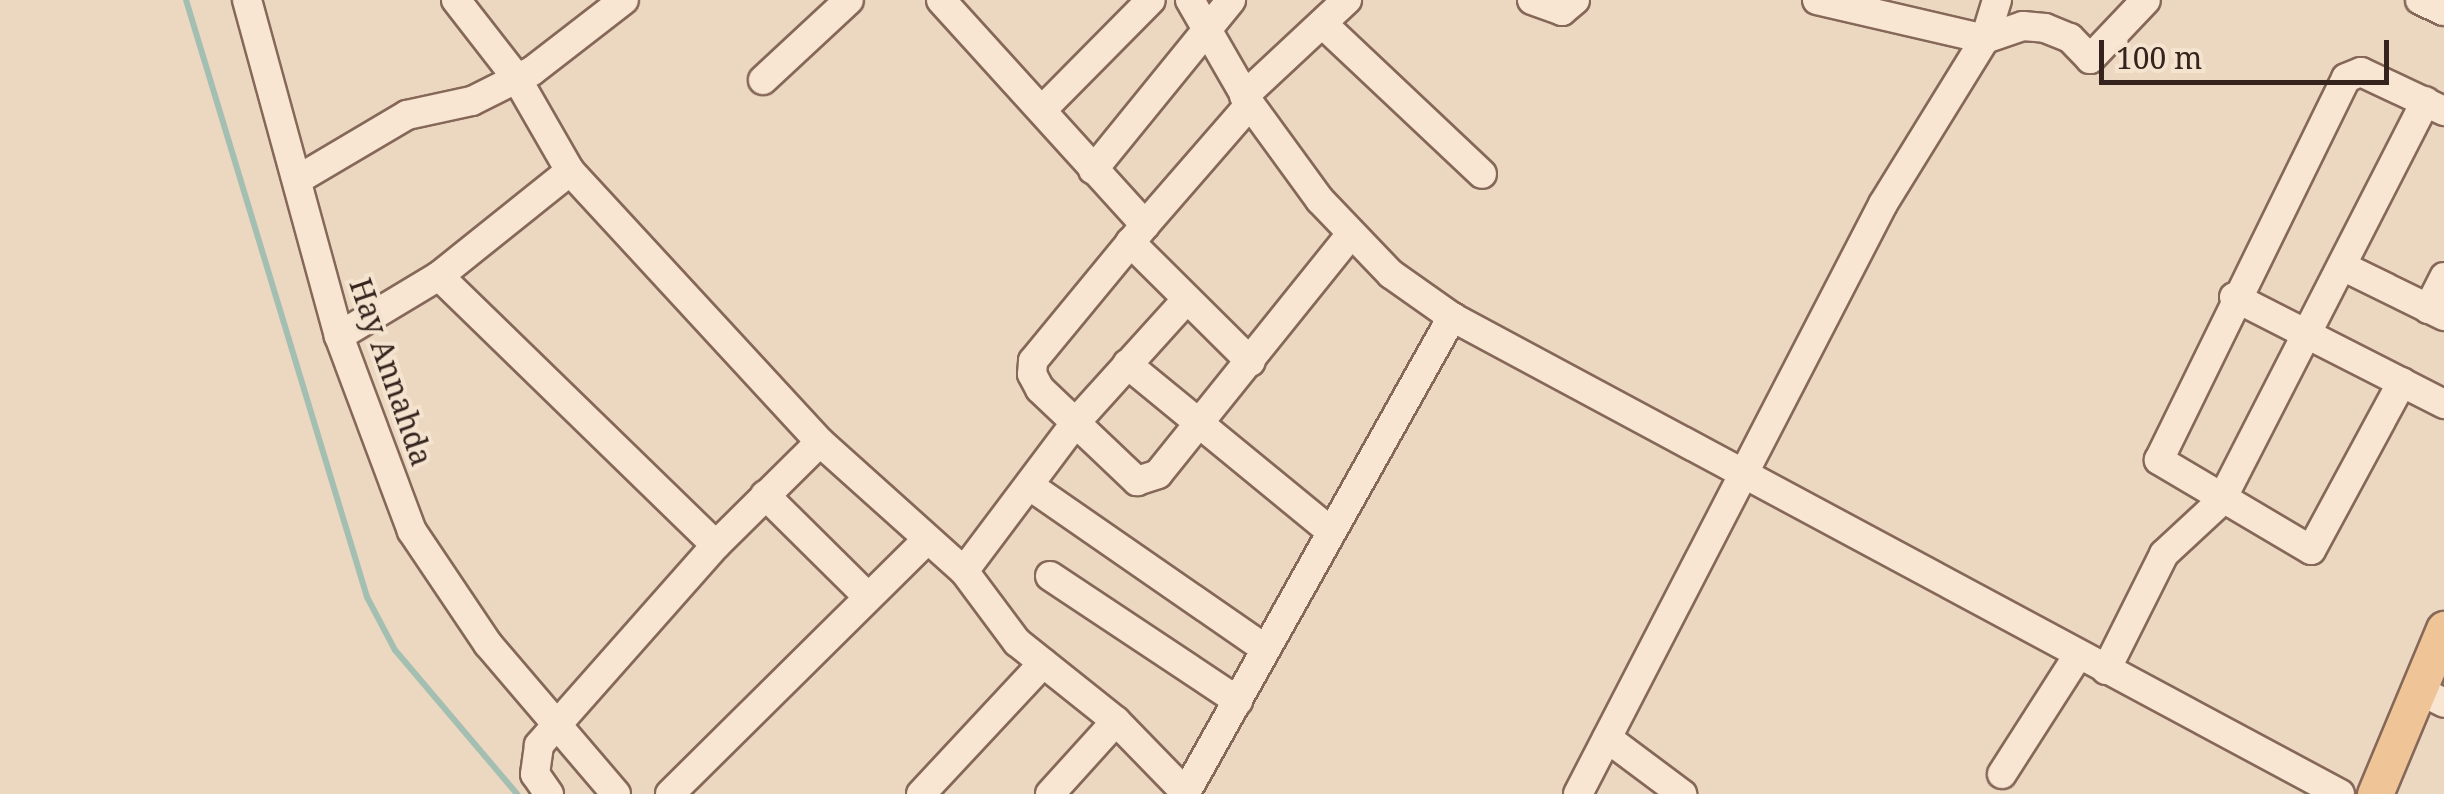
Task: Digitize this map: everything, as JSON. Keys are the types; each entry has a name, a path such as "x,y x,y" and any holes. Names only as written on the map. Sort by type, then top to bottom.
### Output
{"main road":[{"path":"2375,794 2431,696 2444,629"}],"street":[{"name":"Hay Annahda","path":"248,0 339,336 412,530 554,727 616,794"},
{"path":"456,0 516,78 570,171 820,442 925,542 964,571 1017,642 1116,721 1185,794 1452,316"},
{"path":"298,180 407,115 472,101 516,78 624,0"},
{"path":"763,80 850,0"},
{"path":"942,0 1043,109 1093,170 1187,299 1250,362"},
{"path":"1043,109 1151,0"},
{"path":"1190,0 1203,29 1247,100 1350,234 1391,274 1452,316 1742,477 2340,794"},
{"path":"1093,170 1203,29 1231,0"},
{"path":"1347,0 1247,100 1033,362 1040,389 1137,481 1148,482 1250,362 1350,234"},
{"path":"1532,0 1562,10 1574,0"},
{"path":"1817,0 1885,8 1985,39 2023,26 2045,28 2070,38 2090,59 2146,0"},
{"path":"1578,794 1883,204 1985,39 1996,0"},
{"path":"2420,0 2444,11"},
{"path":"1324,25 1482,174"},
{"path":"2106,670 2164,554 2221,501 2342,266 2435,106 2361,72 2346,78 2234,297 2158,454 2162,468 2221,501 2306,550 2316,548 2402,382"},
{"path":"339,336 439,276 570,171"},
{"path":"2342,266 2436,313 2444,277"},
{"path":"439,276 716,545"},
{"path":"2234,297 2444,404"},
{"path":"964,571 1075,424 1187,299"},
{"path":"1126,364 1330,531"},
{"path":"549,794 534,764 554,727 716,545 820,442"},
{"path":"1030,486 1265,649"},
{"path":"766,495 868,597"},
{"path":"670,794 925,542"},
{"path":"1050,576 1238,701"},
{"path":"2002,774 2078,655"},
{"path":"922,794 1043,662"},
{"path":"1050,794 1116,721"},
{"path":"1607,738 1682,794"}],"waterway":[{"path":"186,0 367,597 395,650 517,794"}]}
